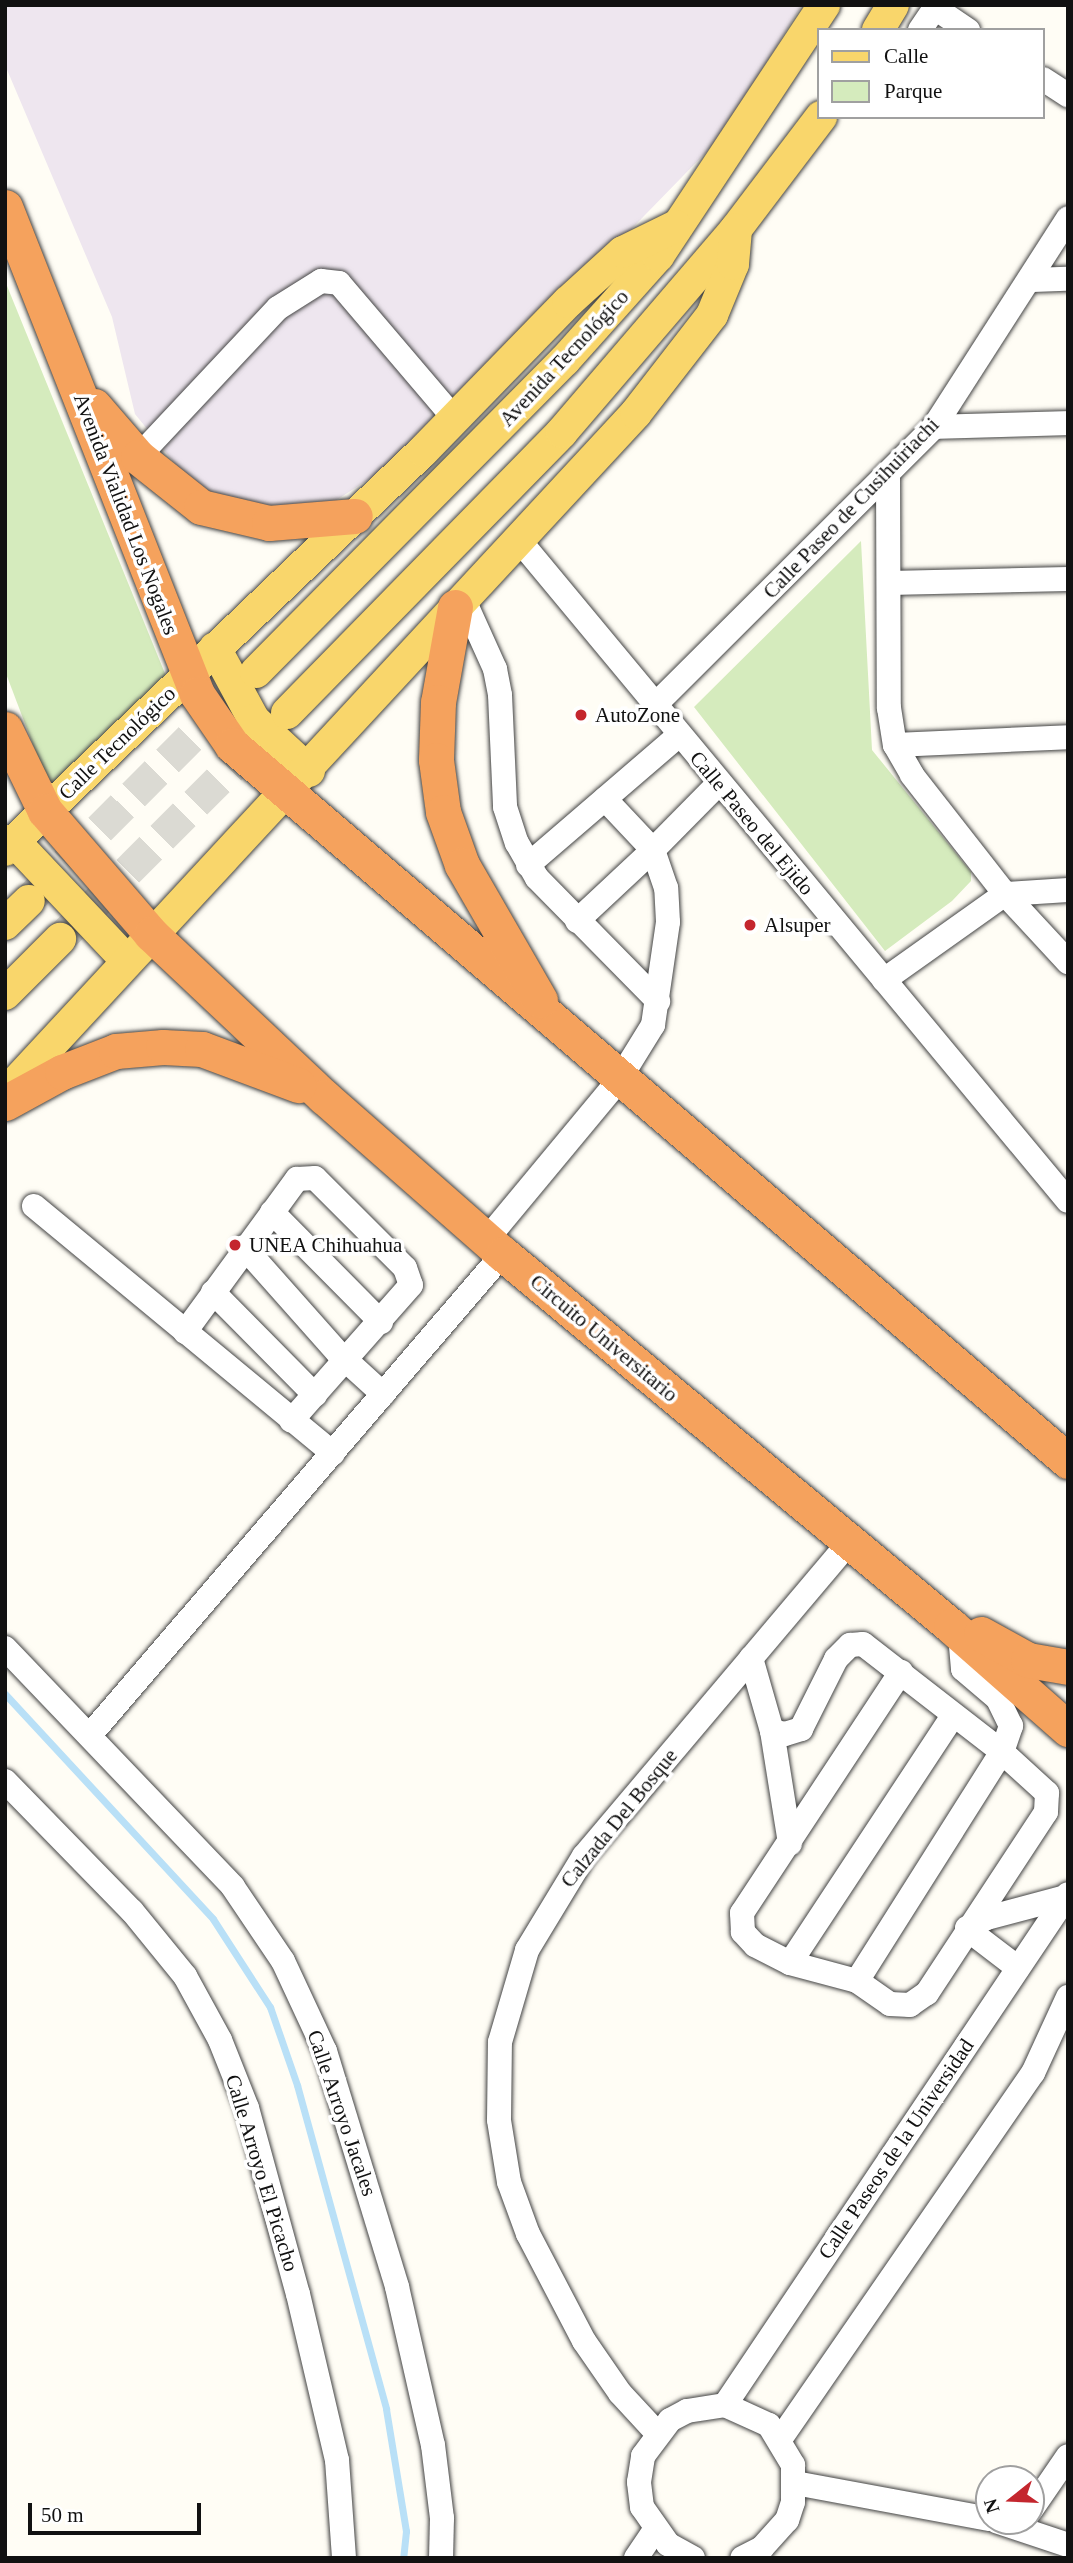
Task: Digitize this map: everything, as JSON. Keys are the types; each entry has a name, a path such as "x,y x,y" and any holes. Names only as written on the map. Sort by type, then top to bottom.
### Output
{"highway":[{"name":"Avenida Vialidad Los Nogales","path":"6,212 189,675 232,745 297,783"},
{"path":"75,383 138,457 201,507 229,516 269,523 355,516"},
{"path":"459,602 438,702 436,760 443,812 462,865 554,1024"},
{"path":"5,729 45,811 151,934"},
{"path":"297,783 554,1024 1068,1461"},
{"name":"Circuito Universitario","path":"151,934 324,1097 495,1247 955,1631 1068,1729"},
{"path":"5,1104 62,1072 116,1051 163,1047 202,1049 243,1062 324,1097"},
{"path":"1011,1413 1068,1477"},
{"path":"955,1631 975,1631 1028,1660 1068,1667"},
{"path":"1005,1649 1068,1700"}],"main road":[{"name":"Avenida Tecnológico","path":"256,672 565,360 658,256 824,5"},
{"path":"879,28 893,5"},
{"path":"287,713 562,432 736,229 819,119"},
{"name":"Calle Tecnológico","path":"10,845 355,516 622,252 676,226"},
{"path":"5,1094 151,934 297,783 459,602 636,413 712,315 733,264 736,229"},
{"path":"215,649 254,720 297,783"},
{"path":"10,845 127,961"},
{"path":"5,924 29,901"},
{"path":"5,994 60,939"}],"street":[{"path":"921,28 936,7 965,28"},
{"path":"1045,80 1068,95"},
{"name":"Calle Paseo de Cusihuiriachi","path":"654,706 934,427 1031,280 1068,218"},
{"path":"1031,280 1068,279"},
{"path":"138,457 278,308 321,281 339,283 454,418"},
{"path":"934,427 1068,423"},
{"path":"888,473 889,708 895,745 912,775 1005,894 1068,962"},
{"name":"Calle Paseo del Ejido","path":"519,540 654,706 1068,1201"},
{"path":"889,583 1068,579"},
{"path":"459,602 495,669 500,695 505,807 528,865 577,921 658,1001"},
{"path":"528,865 679,735"},
{"path":"895,745 1068,737"},
{"path":"577,921 719,783"},
{"path":"90,1735 383,1394 619,1080 653,1025 668,922 666,888 653,850 605,799"},
{"path":"884,980 1005,894 1068,890"},
{"path":"185,1332 244,1247 297,1179 315,1178 409,1275 409,1291 291,1421"},
{"path":"34,1206 333,1453"},
{"path":"272,1212 381,1322"},
{"path":"244,1247 346,1361 383,1394"},
{"path":"212,1292 315,1395"},
{"name":"Calzada Del Bosque","path":"656,2433 621,2393 584,2341 528,2234 509,2182 499,2120 500,2042 527,1950 552,1902 584,1856 848,1544"},
{"path":"857,1981 1002,1752 1011,1726 998,1699 964,1669 955,1631"},
{"path":"772,1731 785,1734 801,1729 836,1658 849,1645 863,1644 901,1672 952,1717 1002,1752 1047,1793 1046,1812 927,1993 910,2005 890,2004 857,1981 790,1963 755,1945 743,1932 742,1913 901,1672"},
{"name":"Calle Arroyo Jacales","path":"5,1648 233,1887 283,1961 325,2051 364,2172 417,2372 436,2469 441,2558"},
{"path":"751,1658 772,1731 790,1844"},
{"path":"790,1963 952,1717"},
{"name":"Calle Arroyo El Picacho","path":"5,1781 132,1911 185,1976 220,2040 247,2108 301,2306 337,2460 344,2558"},
{"path":"967,1929 987,1918 1067,1895"},
{"name":"Calle Paseos de la Universidad","path":"725,2405 1067,1895"},
{"path":"967,1929 1018,1968"},
{"path":"781,2438 1033,2073 1068,1997"},
{"path":"693,2558 668,2544 654,2531 642,2507 639,2482 643,2456 656,2433 687,2411 725,2405 759,2417 781,2438 793,2465 795,2483 787,2520 776,2536 750,2557"},
{"path":"1045,2490 1068,2456"},
{"path":"795,2483 975,2516"},
{"path":"636,2558 654,2531"},
{"path":"1045,2531 1068,2545"}],"shaded area":[{"path":"5,5 802,5 720,138 419,447 313,515 205,501 135,414 112,317 5,65"}],"green space":[{"path":"5,281 168,681 51,792 5,671"},
{"path":"861,541 872,750 971,872 971,881 952,901 885,951 694,707"}],"waterway":[{"path":"5,1694 213,1919 270,2007 297,2085 386,2409 406,2531 403,2558"}],"tunnel":[{"path":"32,897 256,672"},
{"path":"60,939 262,737"}],"place":[{"name":"AutoZone","path":"581,715"},
{"name":"Alsuper","path":"750,925"},
{"name":"UNEA Chihuahua","path":"235,1245"}]}
